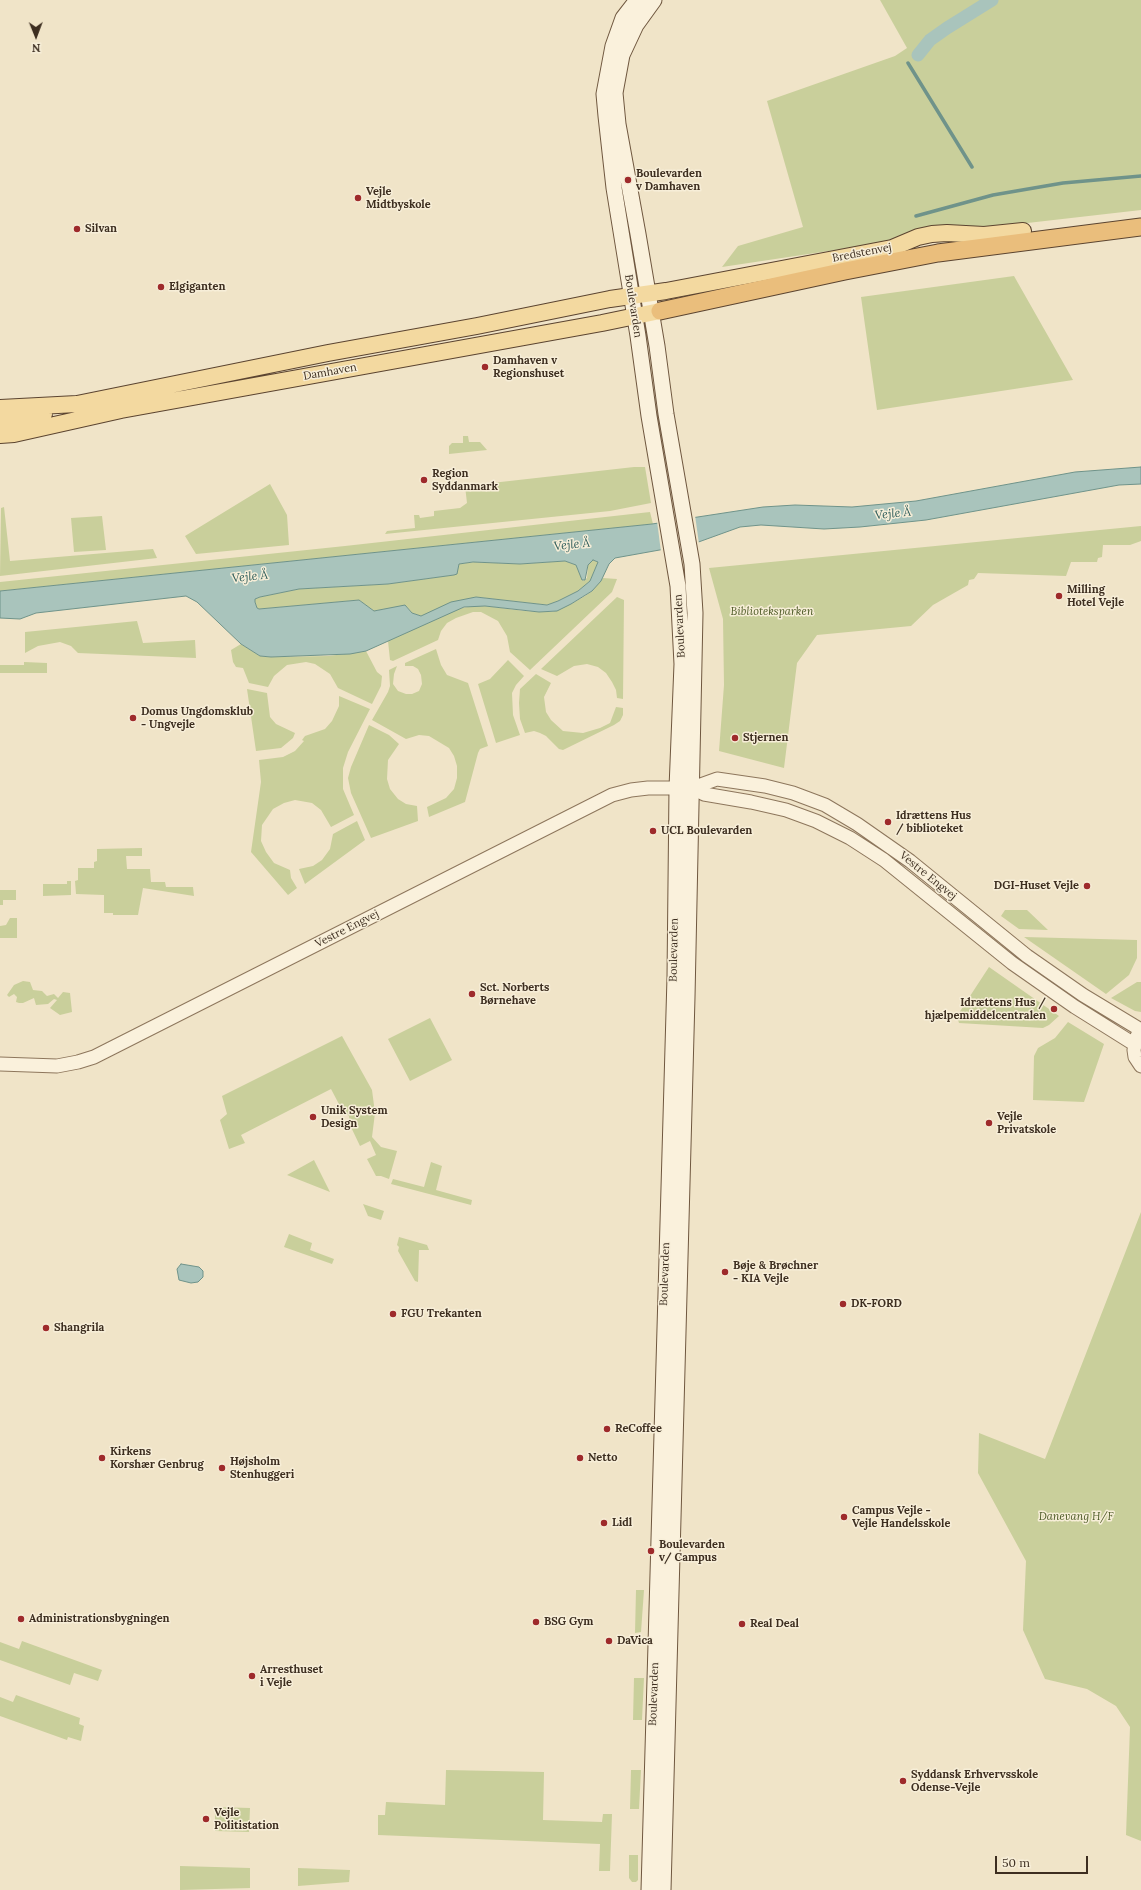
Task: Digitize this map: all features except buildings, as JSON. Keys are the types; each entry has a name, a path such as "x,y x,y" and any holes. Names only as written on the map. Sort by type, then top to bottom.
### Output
{"highway":[{"name":"Bredstenvej","path":"1023,231 1141,217"},
{"name":"Bredstenvej","path":"656,312 845,271 938,253 1141,227"}],"main road":[{"path":"630,22 637,0"},
{"path":"630,22 654,0"},
{"name":"Boulevarden","path":"630,22 615,93 618,124 656,312 666,414 694,578 695,613 674,977 649,1890"},
{"name":"Boulevarden","path":"630,22 613,46 604,94 614,188 632,296 649,416 667,513 678,586 682,664 685,788 663,1890"},
{"name":"Bredstenvej","path":"652,293 892,248 918,237 932,234 946,233 984,235 1023,231"},
{"name":"Damhaven","path":"0,408 76,404 328,353 477,326 610,299 652,293"},
{"name":"Damhaven","path":"0,435 14,434 121,410 656,312"},
{"path":"0,422 41,415 76,404"}],"street":[{"name":"Vestre Engvej","path":"0,1064 57,1066 94,1057 612,794 631,790 685,788 717,780 737,781 793,793 825,805 857,824 910,861 1034,960 1095,1003 1141,1031"},
{"name":"Vestre Engvej","path":"685,788 710,796 751,802 786,810 816,821 850,838 884,860 1018,967 1075,1007 1134,1044"},
{"path":"1141,1031 1134,1044 1135,1057 1141,1066"}],"green space":[{"path":"880,0 1141,0 1141,210 975,229 722,267 738,246 803,227 767,101 895,56 907,48"},
{"path":"1014,276 1073,380 877,410 861,297"},
{"path":"463,436 468,436 469,442 480,442 487,450 449,454 449,446 452,443 463,443"},
{"path":"645,467 651,503 610,511 385,534 387,531 415,528 414,515 419,515 420,518 434,516 434,511 460,508 467,503 465,486"},
{"path":"270,484 287,515 289,545 196,554 185,536"},
{"path":"4,507 10,561 153,549 157,558 0,576 1,508"},
{"path":"650,512 653,524 0,591 0,582"},
{"path":"102,516 106,550 74,552 71,518"},
{"name":"Biblioteksparken","path":"1141,526 1141,541 1130,545 1103,545 1102,557 1098,558 1097,562 1071,562 1066,576 978,573 974,579 969,580 968,585 933,605 911,626 817,635 797,663 784,768 719,751 724,685 723,619 709,568"},
{"path":"593,560 598,562 590,581 578,591 547,605 476,597 421,616 412,613 407,607 374,611 359,600 259,609 257,608 255,602 255,599 260,597 299,589 388,584 454,575 459,564 474,562 520,564 565,561 576,565 583,581 587,578 588,565 590,561"},
{"path":"603,578 617,579 612,592 530,670 510,652 507,636 498,621 481,612 473,612 456,618 447,623 441,631 438,640 393,661 390,660 388,641 457,609 478,605 525,611 552,612 585,596 592,591"},
{"path":"617,597 624,600 623,699 617,698 616,690 612,682 606,673 598,667 587,664 574,666 557,676 541,669"},
{"path":"137,621 143,643 195,640 196,658 78,653 71,646 60,642 38,646 25,653 25,632"},
{"path":"241,644 260,656 271,657 329,656 366,651 377,672 382,676 381,686 372,704 338,688 330,674 315,664 306,662 287,665 274,676 268,687 249,683 243,668 236,667 233,662 231,650"},
{"path":"436,649 441,665 447,675 468,683 488,746 480,749 478,753 465,802 429,817 427,807 446,798 454,789 457,778 457,766 454,756 449,748 429,736 419,735 406,739 372,720 388,692 390,686 389,670 397,666 393,684 398,691 406,694 412,694 419,691 422,684 421,675 418,669 413,666 405,666 405,663"},
{"path":"508,660 524,676 516,685 512,693 513,715 520,735 496,743 478,684 490,679"},
{"path":"24,662 47,663 47,673 0,673 0,665 24,665"},
{"path":"536,674 551,683 544,697 546,712 551,720 563,731 583,733 600,728 610,723 616,707 623,708 623,715 620,721 563,750 559,749 546,736 540,733 534,731 525,733 520,719 520,689"},
{"path":"247,689 267,693 270,717 276,724 295,733 293,738 281,748 256,751"},
{"path":"339,696 370,709 348,752 343,768 343,789 354,815 331,827 321,810 312,803 295,800 284,803 273,809 262,825 261,841 266,852 274,863 290,870 291,878 297,888 288,895 251,852 261,782 259,760 283,757 295,751 304,741 302,740 305,736 325,729 332,721 339,706"},
{"path":"369,725 389,735 399,744 388,760 387,779 390,789 398,799 406,804 417,806 418,821 371,838 351,793 348,778 351,767"},
{"path":"357,821 365,840 305,884 299,869 313,866 322,860 330,849 333,834"},
{"path":"142,848 142,856 126,856 127,869 150,869 151,882 165,882 166,887 193,887 194,896 143,888 138,915 113,915 113,913 104,913 104,895 76,894 75,881 78,880 78,868 94,868 94,862 97,861 97,849"},
{"path":"67,881 71,881 71,895 43,896 43,884 67,884"},
{"path":"0,890 16,890 16,900 3,900 3,905 0,905"},
{"path":"1005,910 1027,910 1048,930 1019,929 1001,916"},
{"path":"10,918 17,918 17,938 0,938 0,926 6,925"},
{"path":"1024,937 1137,940 1137,958 1129,975 1106,994"},
{"path":"989,967 1059,1016 1043,1028 959,1023 957,1016"},
{"path":"23,981 30,982 33,990 42,991 47,996 54,994 58,998 63,992 70,993 72,1012 60,1015 50,1008 57,1000 54,999 48,1004 36,1005 34,998 23,1003 16,1002 17,997 14,994 9,997 7,995 14,985"},
{"path":"1137,982 1141,982 1141,1012 1135,1011 1111,998"},
{"path":"430,1018 452,1060 410,1081 388,1039"},
{"path":"1068,1022 1104,1044 1084,1102 1033,1100 1034,1056 1038,1048 1055,1038"},
{"path":"342,1036 372,1090 375,1113 372,1137 381,1147 397,1151 389,1179 376,1176 367,1159 376,1155 370,1141 360,1146 350,1125 349,1116 341,1108 331,1089 241,1135 245,1143 229,1149 220,1120 227,1114 222,1096"},
{"path":"314,1160 330,1192 287,1175"},
{"path":"431,1162 442,1166 436,1190 472,1200 471,1205 391,1184 393,1179 424,1187"},
{"path":"363,1204 384,1211 381,1220 368,1216"},
{"name":"Danevang H/F","path":"1141,1212 1141,1841 1126,1835 1130,1727 1116,1706 1087,1689 1045,1679 1023,1630 1026,1561 978,1473 979,1433 1045,1459"},
{"path":"289,1234 312,1243 310,1250 334,1259 332,1264 284,1247"},
{"path":"399,1237 427,1245 429,1250 419,1250 418,1282 415,1281 398,1251 399,1247 397,1245"},
{"path":"636,1590 644,1590 641,1632 635,1633"},
{"path":"22,1641 102,1670 98,1681 74,1673 70,1685 0,1660 0,1642 19,1649"},
{"path":"634,1678 644,1678 642,1720 633,1720"},
{"path":"16,1695 80,1718 79,1724 84,1726 81,1741 68,1737 67,1740 0,1716 0,1697 13,1702"},
{"path":"446,1770 544,1772 543,1820 602,1822 603,1814 612,1814 610,1871 599,1871 600,1844 378,1835 378,1815 385,1815 386,1802 445,1805"},
{"path":"631,1770 641,1770 639,1809 630,1809"},
{"path":"215,1807 250,1808 249,1832 215,1831"},
{"path":"629,1855 638,1855 638,1880 636,1882 632,1882 629,1878"},
{"path":"180,1866 250,1868 250,1888 180,1890"},
{"path":"298,1868 350,1870 349,1882 298,1886"}],"water":[{"name":"Vejle Å","path":"1141,467 1141,484 1119,485 926,520 824,529 761,525 740,527 693,544 615,558 609,564 601,581 592,591 557,611 539,612 485,606 464,607 366,651 350,654 271,657 260,656 241,644 197,602 186,596 36,613 20,619 0,618 0,591 652,524 763,507 795,505 852,507 916,501 1075,472","holes":["593,560 598,562 590,581 578,591 547,605 476,597 451,602 421,616 412,613 405,605 374,611 359,600 259,609 257,608 255,602 255,599 260,597 299,589 388,584 454,575 457,574 459,564 473,562 520,564 565,561 576,565 582,580 585,580 588,565"]},
{"path":"181,1264 199,1267 203,1271 203,1277 198,1282 191,1283 179,1280 177,1269"}],"pier":[{"path":"695,515 699,544 661,552 657,521"}],"waterway":[{"path":"918,55 930,40 992,0"},
{"path":"908,63 972,167"},
{"path":"916,216 993,195 1063,183 1141,176"}],"place":[{"name":"Boulevarden v Damhaven","path":"628,180"},
{"name":"Vejle Midtbyskole","path":"358,198"},
{"name":"Silvan","path":"77,229"},
{"name":"Elgiganten","path":"161,287"},
{"name":"Damhaven v Regionshuset","path":"485,367"},
{"name":"Region Syddanmark","path":"424,480"},
{"name":"Milling Hotel Vejle","path":"1059,596"},
{"name":"Domus Ungdomsklub - Ungvejle","path":"133,718"},
{"name":"Stjernen","path":"735,738"},
{"name":"Idrættens Hus / biblioteket","path":"888,822"},
{"name":"UCL Boulevarden","path":"653,831"},
{"name":"DGI-Huset Vejle","path":"1087,886"},
{"name":"Sct. Norberts Børnehave","path":"472,994"},
{"name":"Idrættens Hus / hjælpemiddelcentralen","path":"1054,1009"},
{"name":"Unik System Design","path":"313,1117"},
{"name":"Vejle Privatskole","path":"989,1123"},
{"name":"Bøje & Brøchner - KIA Vejle","path":"725,1272"},
{"name":"DK-FORD","path":"843,1304"},
{"name":"FGU Trekanten","path":"393,1314"},
{"name":"Shangrila","path":"46,1328"},
{"name":"ReCoffee","path":"607,1429"},
{"name":"Kirkens Korshær Genbrug","path":"102,1458"},
{"name":"Netto","path":"580,1458"},
{"name":"Højsholm Stenhuggeri","path":"222,1468"},
{"name":"Campus Vejle - Vejle Handelsskole","path":"844,1517"},
{"name":"Lidl","path":"604,1523"},
{"name":"Boulevarden v/ Campus","path":"651,1551"},
{"name":"Administrationsbygningen","path":"21,1619"},
{"name":"BSG Gym","path":"536,1622"},
{"name":"Real Deal","path":"742,1624"},
{"name":"DaVica","path":"609,1641"},
{"name":"Arresthuset i Vejle","path":"252,1676"},
{"name":"Syddansk Erhvervsskole Odense-Vejle","path":"903,1781"},
{"name":"Vejle Politistation","path":"206,1819"}]}
